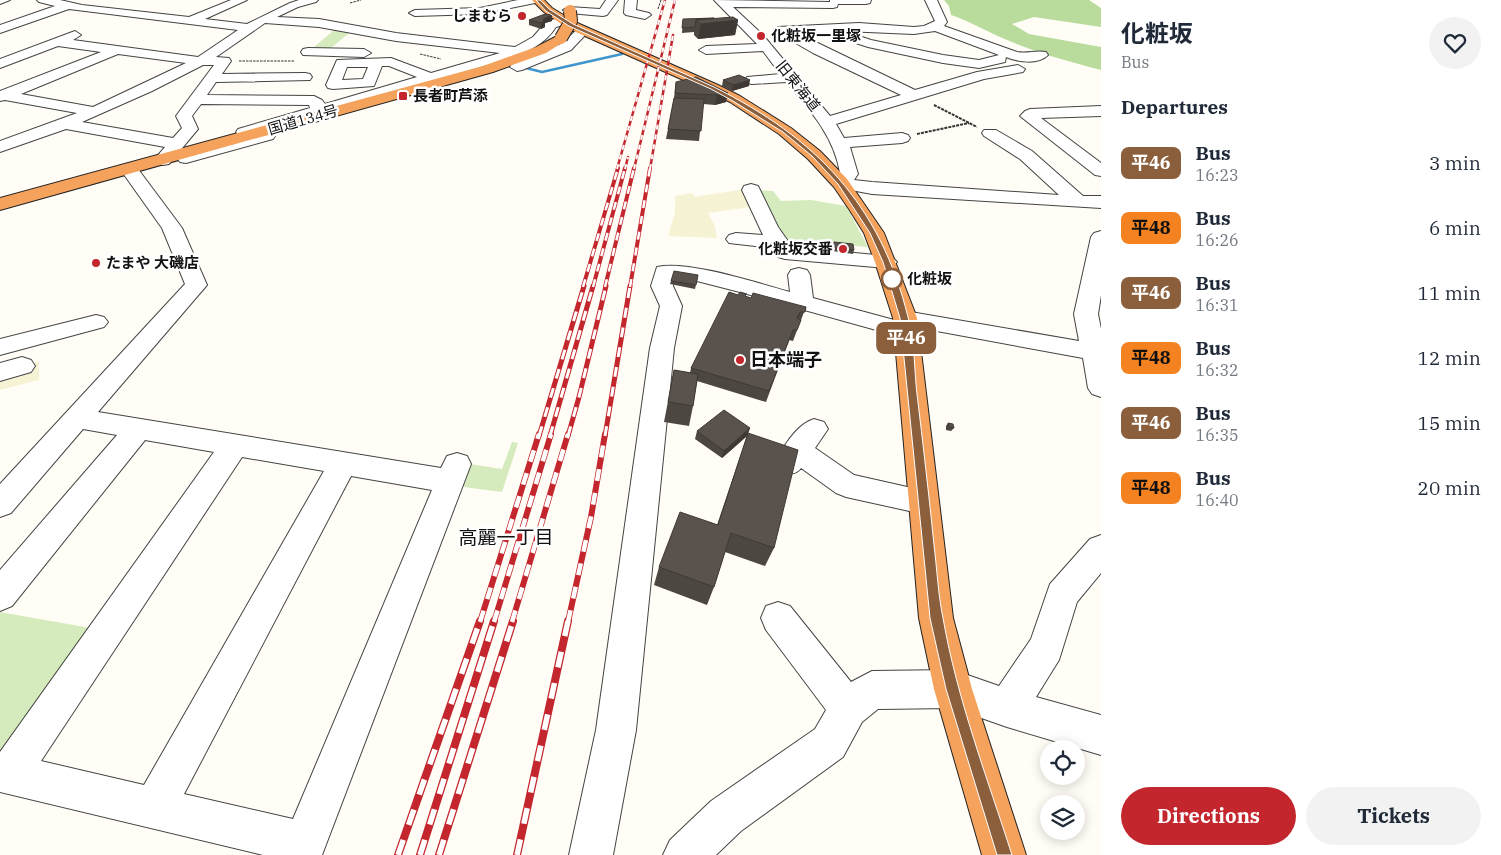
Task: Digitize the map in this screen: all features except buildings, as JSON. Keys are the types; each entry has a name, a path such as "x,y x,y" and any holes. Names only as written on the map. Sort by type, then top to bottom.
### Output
{"highway":[{"path":"536,0 566,10 583,31 735,99 785,131 801,143 840,183 874,233 886,262 905,324 914,500 936,618 953,689 1004,855"},
{"name":"国道134号","path":"0,204 66,183 130,171 169,153 314,117 505,64 541,50 561,38 570,21 566,10"}],"street":[{"path":"0,1 4,0"},
{"path":"43,0 98,10 156,4"},
{"path":"0,28 84,0"},
{"path":"192,21 241,0"},
{"path":"396,37 409,19 433,0"},
{"path":"409,19 480,11 507,2 536,0"},
{"path":"229,5 396,37 427,41 449,47 518,44 537,40 546,35 551,24 566,10 603,12 612,0"},
{"path":"631,0 630,13 645,15"},
{"path":"753,32 861,26 918,30 936,27 941,22 931,0"},
{"path":"726,7 866,1"},
{"path":"0,147 64,124 92,111 118,93 144,97 248,28 260,11 310,3"},
{"path":"834,3 832,8 838,22 836,27"},
{"path":"834,3 847,6"},
{"name":"旧東海道","path":"726,7 766,46 826,122 839,143 849,174 840,183"},
{"path":"103,24 127,8 177,19 248,28"},
{"path":"58,42 200,61 218,70 262,80 297,72 308,52 342,13"},
{"path":"785,13 792,22 807,29"},
{"path":"152,29 177,19"},
{"path":"454,24 470,21"},
{"path":"18,22 44,26 33,30"},
{"path":"936,27 1012,65"},
{"path":"823,28 868,43 943,59 1012,65"},
{"path":"427,41 442,29"},
{"path":"785,30 828,55 915,96"},
{"path":"0,64 85,31"},
{"path":"343,53 367,31"},
{"path":"314,117 522,65 566,47 583,31"},
{"path":"470,45 483,36"},
{"path":"1,96 73,67 127,39"},
{"path":"376,63 395,58 413,39"},
{"path":"205,41 225,43"},
{"path":"0,208 314,117 474,65 518,44"},
{"path":"712,48 766,46"},
{"path":"828,55 865,50"},
{"path":"308,52 395,58 430,78"},
{"path":"826,122 982,75 1041,54"},
{"path":"919,68 973,62"},
{"path":"58,65 73,67"},
{"path":"218,70 297,72"},
{"path":"64,124 169,153 190,129 184,116 218,70"},
{"path":"871,75 900,71"},
{"path":"752,80 791,77"},
{"path":"1,96 92,111"},
{"path":"196,99 314,101 316,103 314,117"},
{"path":"1101,111 1030,114 1028,116 1101,171"},
{"path":"990,133 1026,155 1078,202 1101,236 1097,283 1086,314 1097,352 1101,388"},
{"path":"839,143 902,138"},
{"path":"1073,150 1101,150"},
{"path":"0,504 196,285 172,228 130,171"},
{"path":"840,183 872,188 1101,202"},
{"path":"751,190 785,253 886,262"},
{"path":"738,232 774,235"},
{"path":"591,855 616,730 662,348 672,306 662,286 665,272 743,277 802,301 905,324 1097,352"},
{"path":"799,275 802,301"},
{"path":"0,347 96,320"},
{"path":"77,418 139,428 344,462 453,472 302,849 154,807 4,773 235,444"},
{"path":"0,595 139,428"},
{"path":"801,448 846,485 914,500"},
{"path":"154,807 344,462"},
{"path":"1007,708 1046,648 1062,595 1101,549"},
{"path":"778,618 848,708"},
{"path":"685,855 726,816 829,743 848,708 872,690 953,689 1007,708 1101,735"}],"path":[{"path":"350,3 361,0"},
{"path":"395,58 417,54 432,58 462,61 474,65"},
{"path":"218,70 297,72"},
{"path":"915,96 990,133"},
{"path":"902,138 969,123"}],"shaded area":[{"path":"751,188 758,206 708,213 715,226 717,238 668,236 675,213 675,196 692,193 695,197"},
{"path":"39,361 39,380 0,390 0,372"}],"green space":[{"path":"944,0 1089,0 1101,8 1101,27 1034,17 1012,24 1029,34 1101,47 1101,70 1045,54 1004,39 951,15 949,6"},
{"path":"339,26 354,29 325,53 308,52"},
{"path":"751,190 773,191 781,201 811,200 846,206 868,247 829,244 832,257 785,253"},
{"path":"512,442 518,443 502,492 448,485 457,462 502,469"},
{"path":"0,612 107,631 0,772"}],"waterway":[{"path":"526,68 542,72 622,54"}],"railway":[{"path":"617,169 665,0"},
{"path":"634,169 675,0"},
{"path":"650,169 673,35"},
{"path":"625,169 628,157"},
{"path":"583,287 618,168"},
{"path":"593,287 625,168"},
{"path":"605,287 634,168"},
{"path":"630,287 650,168"},
{"path":"539,436 584,286"},
{"path":"550,436 593,286"},
{"path":"568,436 606,286"},
{"path":"605,436 630,286"},
{"path":"480,622 539,434"},
{"path":"494,622 551,434"},
{"path":"512,622 568,434"},
{"path":"568,622 591,517 605,434"},
{"path":"398,855 480,621"},
{"path":"420,855 494,621"},
{"path":"439,855 513,621"},
{"path":"517,855 568,621"}],"bus line":[{"name":"平46","path":"538,0 548,10 571,25 713,88 735,99 785,131 814,155 840,183 874,233 905,318 936,618 953,689 1004,855"}],"place":[{"name":"しまむら","path":"522,16"},
{"name":"化粧坂一里塚","path":"761,36"},
{"name":"長者町芦添","path":"403,96"},
{"name":"化粧坂交番","path":"843,249"},
{"name":"たまや 大磯店","path":"96,263"},
{"name":"化粧坂","path":"892,279"},
{"name":"日本端子","path":"740,360"}],"district":[{"name":"高麗一丁目","path":"506,537"}]}
